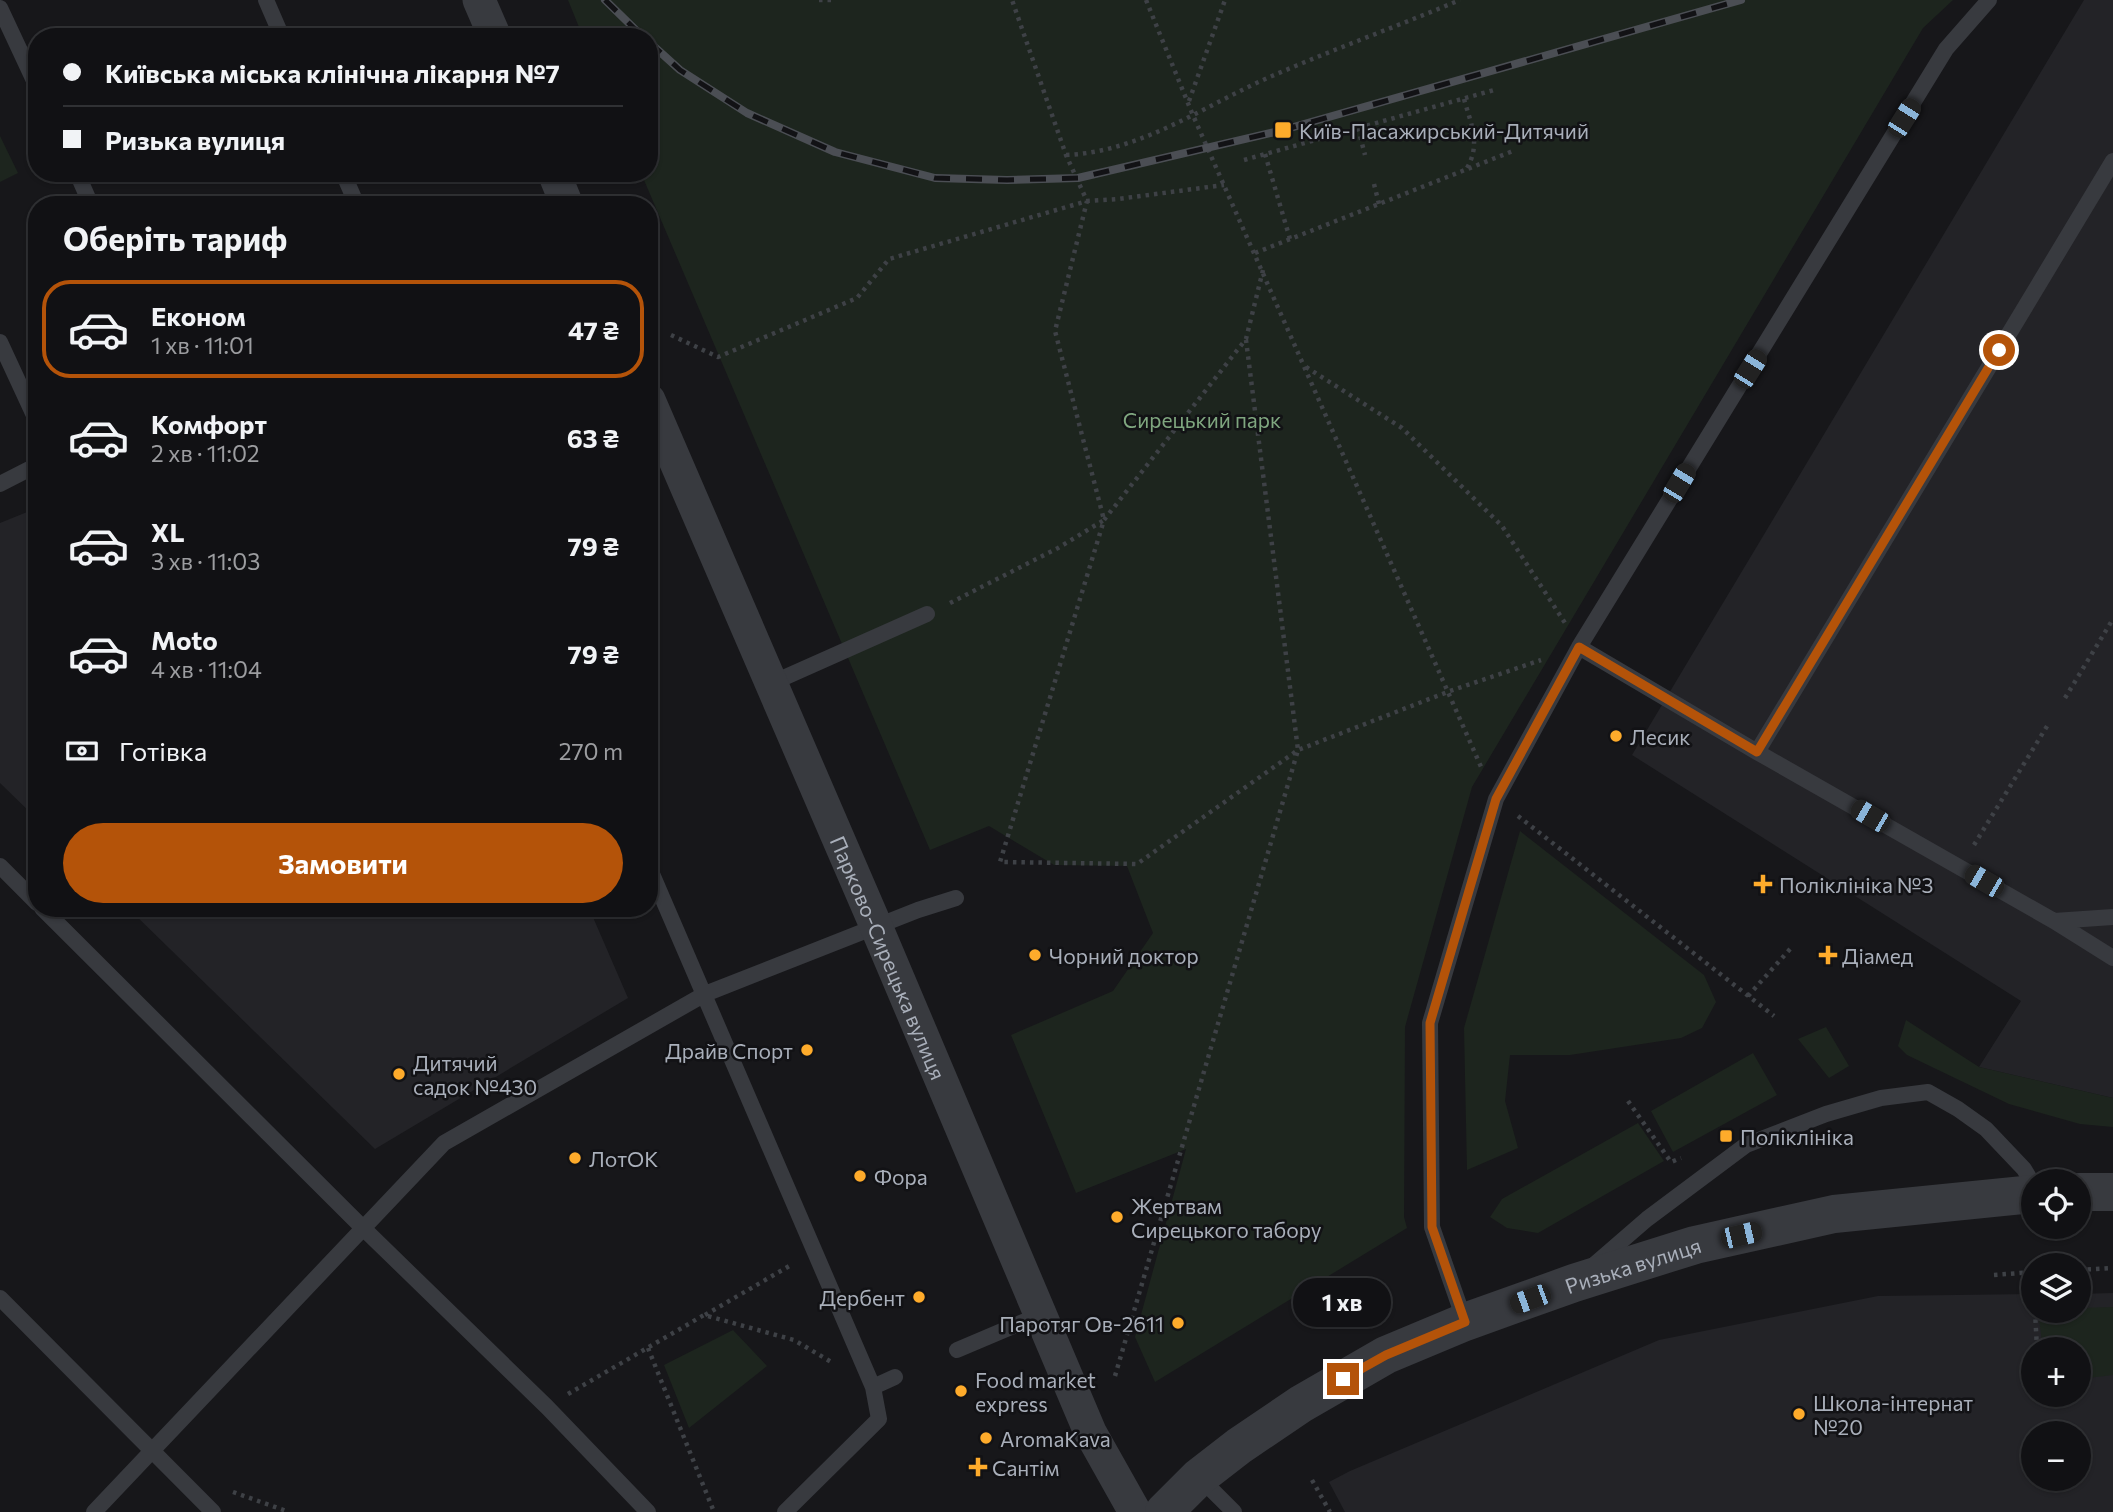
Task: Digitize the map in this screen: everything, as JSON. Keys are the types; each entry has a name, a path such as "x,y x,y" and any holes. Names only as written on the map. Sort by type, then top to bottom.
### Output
{"street":[{"path":"479,0 491,28"},
{"name":"Парково-Сирецька вулиця","path":"658,421 1042,1314 1090,1432 1135,1512"},
{"path":"2091,1192 2113,1192"},
{"name":"Ризька вулиця","path":"1164,1512 1199,1477 1301,1404 1386,1355 1465,1322 1574,1283 1695,1245 1834,1214 2021,1196"}],"lane":[{"path":"266,0 278,28"},
{"path":"1465,1322 1432,1227 1430,1023 1496,799 1579,647 1946,49 1989,0"},
{"path":"0,8 28,68"},
{"path":"1757,752 2113,161"},
{"path":"0,342 28,403"},
{"path":"0,484 28,470"},
{"path":"772,683 927,614"},
{"path":"1579,647 2054,921 2113,958"},
{"path":"0,866 28,893"},
{"path":"658,887 873,1387 879,1419 785,1512"},
{"path":"94,1512 444,1143 705,993 876,926 956,898"},
{"path":"52,917 363,1228 547,1407 648,1512"},
{"path":"2054,921 2113,917"},
{"path":"1574,1283 1647,1219 1746,1145 1826,1114 1881,1098 1928,1092 1986,1129 2024,1169"},
{"path":"0,1298 213,1512"},
{"path":"957,1350 1042,1314"},
{"path":"873,1387 895,1377"},
{"path":"1199,1477 1234,1512"}],"path":[{"path":"819,0 836,0"},
{"path":"1012,0 1066,155 1087,201 1055,331 1104,520 1000,862 1137,864 1298,750 1450,691 1579,647 1502,526 1402,428 1306,367"},
{"path":"1146,0 1192,113 1496,799 1774,1016"},
{"path":"1189,101 1225,0"},
{"path":"1066,155 1090,154 1144,139 1192,113 1272,76 1460,0"},
{"path":"1244,160 1493,90"},
{"path":"1464,99 1476,142 1474,157 1466,169"},
{"path":"1358,128 1365,155"},
{"path":"1255,253 1513,151"},
{"path":"1265,154 1290,239"},
{"path":"671,335 718,357 856,298 889,259 1087,201 1224,184"},
{"path":"1374,184 1379,204"},
{"path":"1115,1376 1298,750 1246,339 1263,270"},
{"path":"927,614 1058,548 1104,520 1246,339"},
{"path":"2065,698 2113,619"},
{"path":"1960,868 2049,723"},
{"path":"1748,996 1791,948"},
{"path":"1628,1101 1671,1162 1682,1157"},
{"path":"547,1407 815,1251"},
{"path":"2091,1269 2113,1268"},
{"path":"1994,1275 2021,1273"},
{"path":"704,1315 794,1340 873,1387"},
{"path":"648,1348 714,1512"},
{"path":"1312,1480 1330,1512"}],"shaded area":[{"path":"2084,0 2113,0 2113,1098 1979,1067 2021,1001 1632,755"},
{"path":"28,512 28,810 0,783 0,523"},
{"name":"Дитячий садок №430","path":"137,917 593,917 628,998 375,1149"},
{"name":"Школа-інтернат №20","path":"2113,1293 2113,1512 1345,1512 1329,1482 1659,1340 1878,1296 2021,1294 2021,1323 2091,1323 2091,1294"}],"green space":[{"name":"Сирецький парк","path":"568,0 1953,0 1923,28 1472,787 1405,1027 1404,1217 1407,1228 1155,1382 1135,1337 1186,1149 1076,1193 1011,1035 1113,991 1153,933 1127,866 1054,865 989,826 930,850 658,213 658,196 651,196 645,182 658,182 658,28 579,28"},
{"path":"0,136 18,173 0,182"},
{"path":"1520,831 1704,975 1716,1002 1702,1028 1681,1038 1570,1055 1510,1055 1505,1101 1518,1148 1467,1170 1464,1028"},
{"path":"1906,1020 1979,1067 2113,1098 2113,1127 2080,1124 2009,1104 1907,1055 1898,1046"},
{"path":"1826,1027 1849,1066 1829,1078 1798,1039"},
{"path":"1753,1053 1777,1095 1673,1152 1651,1111"},
{"path":"1638,1123 1664,1161 1538,1233 1507,1228 1490,1217 1502,1199"},
{"path":"2113,1307 2113,1375 2091,1378 2091,1337 2041,1337 2040,1323 2091,1323 2091,1308"},
{"path":"733,1330 767,1366 689,1428 664,1365"}],"railway":[{"path":"605,0 634,28"},
{"path":"658,50 680,70 747,113 835,152 935,178 1078,178 1283,130 1741,0"}],"place":[{"name":"Київ-Пасажирський-Дитячий","path":"1283,130"},
{"name":"Лесик","path":"1616,736"},
{"name":"Поліклініка №3","path":"1763,884"},
{"name":"Чорний доктор","path":"1035,955"},
{"name":"Діамед","path":"1828,955"},
{"name":"Драйв Спорт","path":"807,1050"},
{"name":"Дитячий садок №430","path":"399,1074"},
{"name":"Поліклініка","path":"1726,1136"},
{"name":"ЛотОК","path":"575,1158"},
{"name":"Фора","path":"860,1176"},
{"name":"Жертвам Сирецького табору","path":"1117,1217"},
{"name":"Дербент","path":"919,1297"},
{"name":"Паротяг Ов-2611","path":"1178,1323"},
{"name":"Food market express","path":"961,1391"},
{"name":"Школа-інтернат №20","path":"1799,1414"},
{"name":"AromaKava","path":"986,1438"},
{"name":"Сантім","path":"978,1467"}],"route":[{"path":"1343,1379 1386,1355 1465,1322 1432,1227 1430,1023 1496,799 1579,647 1757,752 1999,350"}]}
